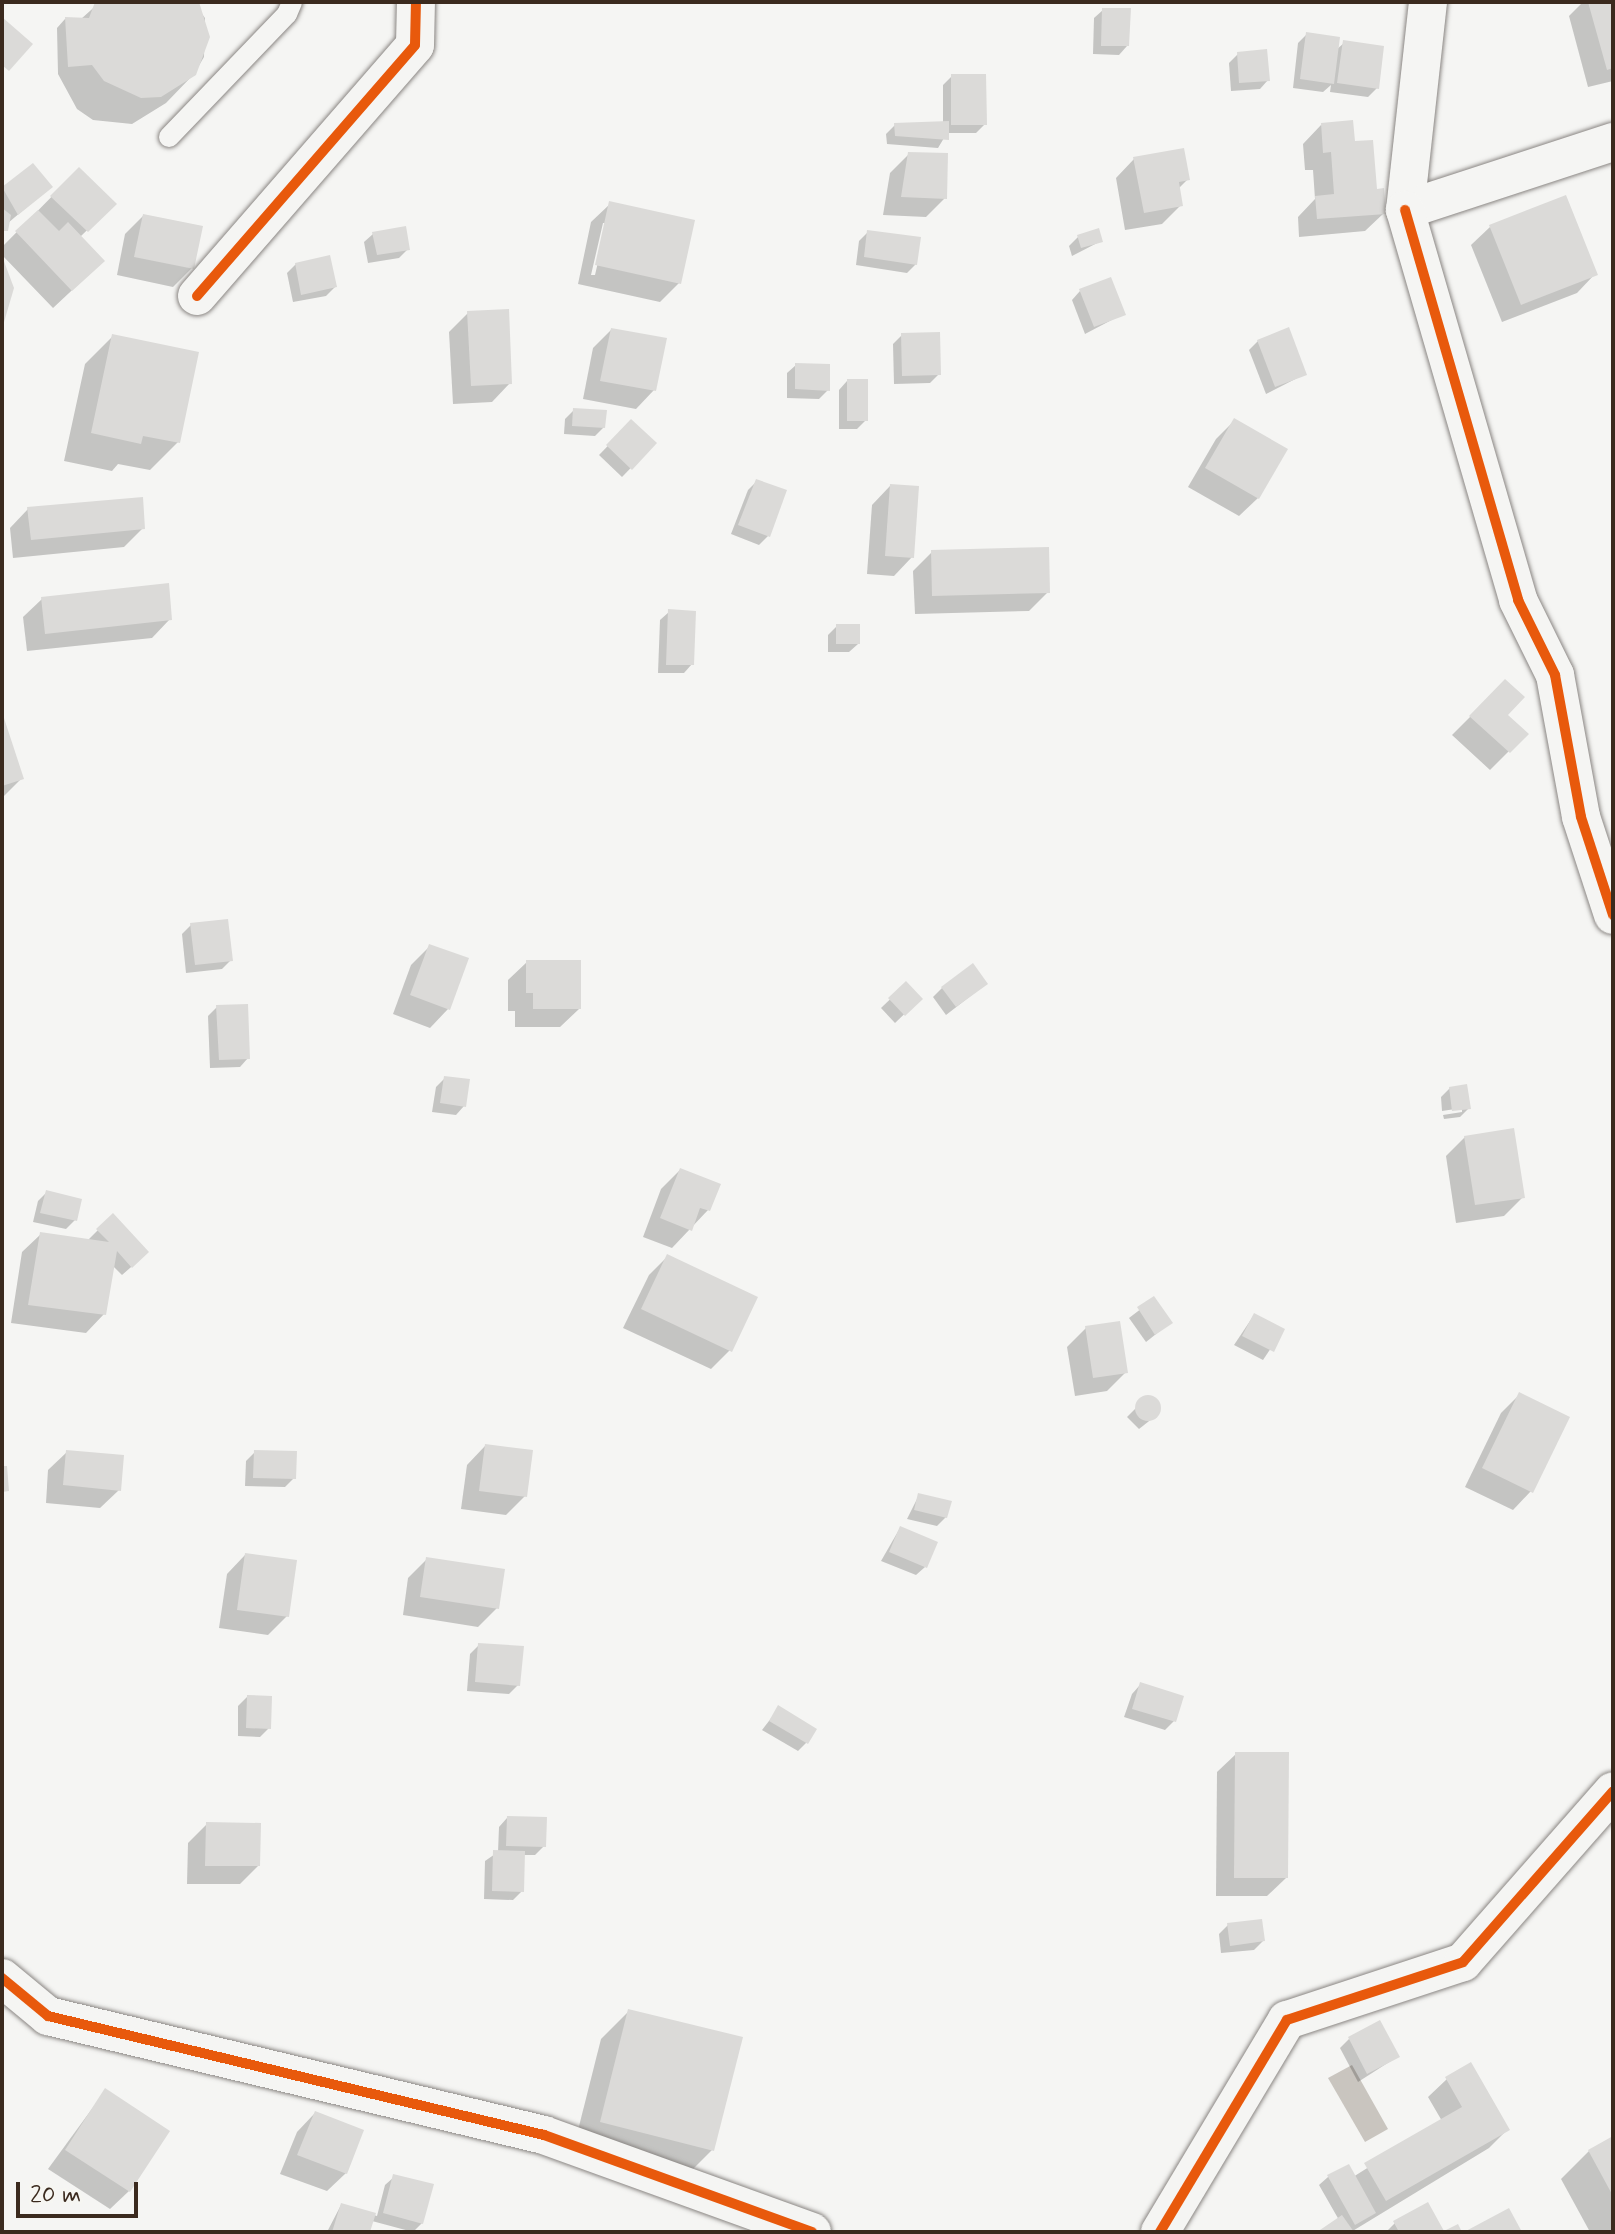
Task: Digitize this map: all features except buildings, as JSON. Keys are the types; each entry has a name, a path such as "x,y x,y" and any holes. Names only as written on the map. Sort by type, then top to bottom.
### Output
{"street":[{"path":"197,296 415,45 416,2"},
{"path":"1428,2 1405,210 1518,600 1555,675 1581,817 1613,915"},
{"path":"1405,210 1613,142"},
{"path":"1160,2232 1287,2020 1463,1962 1613,1791"},
{"path":"2,1978 48,2016 544,2135 812,2232"}],"lane":[{"path":"169,137 287,14 292,2"}],"shaded area":[{"path":"1352,2065 1388,2129 1365,2142 1328,2078"}],"cycle path":[{"path":"197,296 415,45 416,2"},
{"path":"1405,210 1518,600 1555,675 1581,817 1613,915"},
{"path":"1160,2232 1287,2020 1463,1962 1613,1791"},
{"path":"2,1978 48,2016 544,2135 812,2232"}]}
